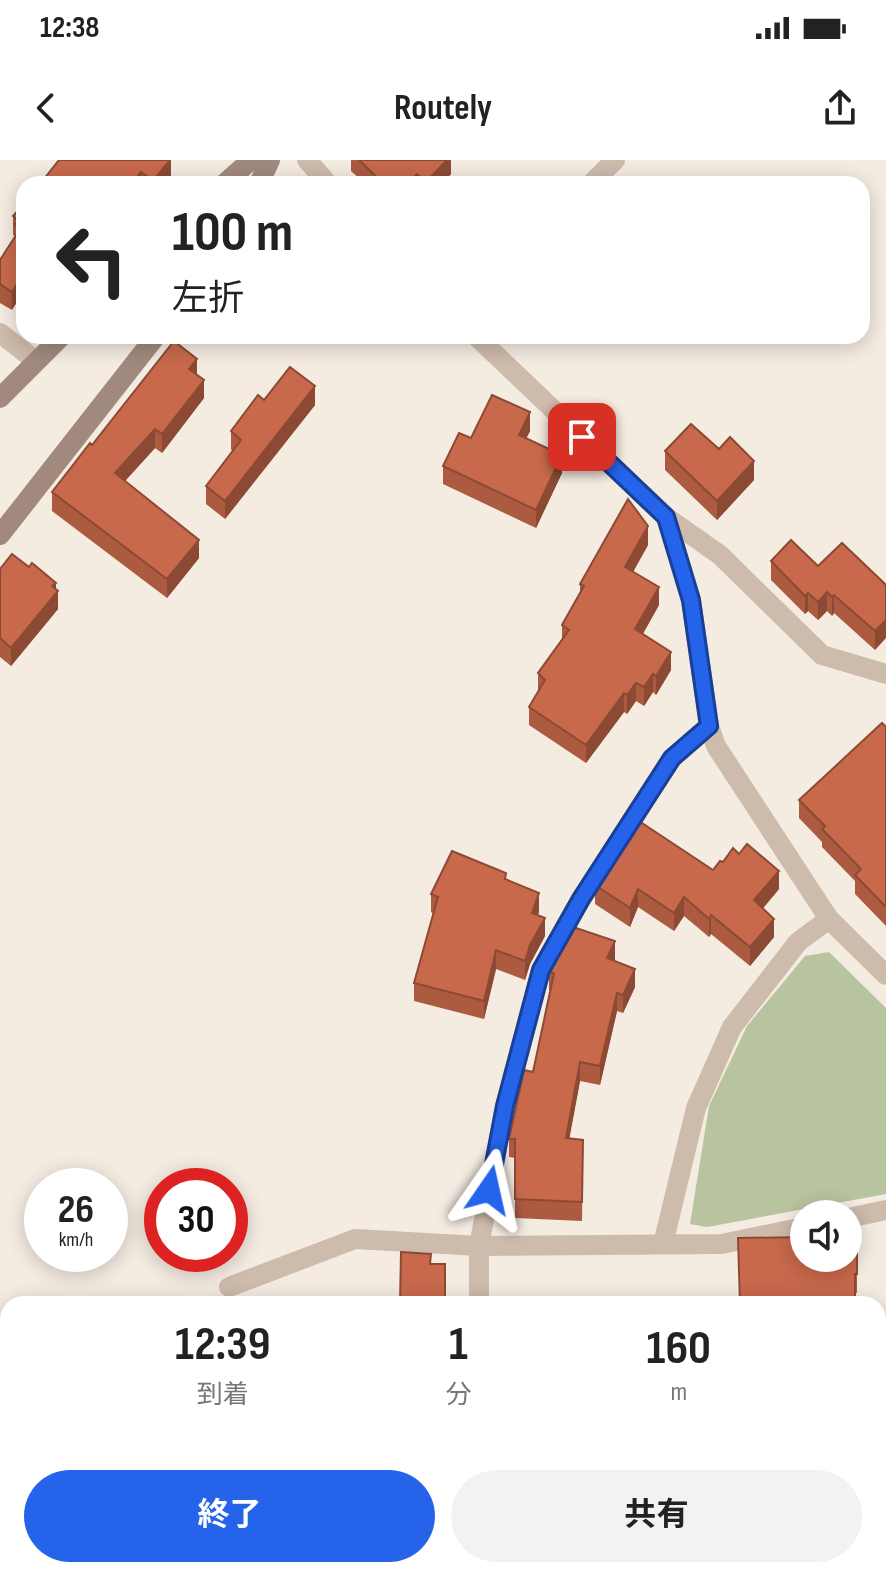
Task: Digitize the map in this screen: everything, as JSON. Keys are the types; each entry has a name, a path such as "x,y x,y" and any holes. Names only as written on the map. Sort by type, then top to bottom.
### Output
{"street":[{"path":"233,176 251,160"},
{"path":"307,160 321,176"},
{"path":"599,176 615,160"},
{"path":"0,333 36,361"},
{"path":"0,398 54,344"},
{"path":"0,535 150,344"},
{"path":"485,344 666,517 720,555 822,655 886,674"},
{"path":"666,517 691,600 709,726 716,746 829,919 886,975"},
{"path":"479,1296 479,1246 505,1106 541,970 581,899 672,758 709,726"},
{"path":"663,1244 696,1108 732,1027 798,942 829,919"},
{"path":"862,1215 886,1210"},
{"path":"229,1287 355,1239 479,1246 722,1244 790,1230"}],"green space":[{"path":"829,952 886,1008 886,1194 853,1200 790,1200 790,1212 707,1227 690,1224 709,1106 747,1026 805,956"}],"building":[{"path":"59,160 170,160 157,176 146,176 141,172 138,176 46,176"},
{"path":"359,160 447,160 432,176 376,176"},
{"path":"16,235 16,286 12,292 0,284 0,260"},
{"path":"172,344 178,344 197,359 189,369 204,380 162,434 155,429 115,473 199,540 167,579 52,492 90,443 92,445"},
{"path":"290,367 315,386 225,501 206,486 241,440 231,431 258,395 264,400"},
{"path":"492,395 530,412 519,435 562,455 536,510 443,466 459,433 471,438"},
{"path":"691,424 719,449 730,437 754,461 717,501 665,451"},
{"path":"628,499 648,526 625,567 659,587 635,629 671,652 656,676 653,674 644,687 636,683 627,695 624,693 586,745 529,707 545,680 538,673 569,630 562,625 584,586 580,584"},
{"path":"791,540 818,566 842,543 886,585 886,620 875,631 834,595 832,597 827,592 818,602 808,593 805,596 771,561"},
{"path":"12,554 29,567 32,563 56,583 52,586 58,591 11,648 0,638 0,569"},
{"path":"882,723 886,727 886,907 855,875 861,869 799,800"},
{"path":"639,821 713,870 733,848 739,854 747,844 779,871 754,900 774,919 750,947 711,915 709,919 684,897 674,913 638,889 630,908 595,885 625,836"},
{"path":"452,851 506,873 505,879 539,893 532,913 545,918 525,961 496,950 484,1001 414,983 438,897 431,894"},
{"path":"570,926 615,941 607,958 635,969 623,995 617,993 600,1066 580,1062 566,1138 583,1140 582,1202 515,1199 515,1139 509,1139 524,1070 533,1072 554,973 549,971 553,956"},
{"path":"790,1237 790,1272 857,1272 855,1296 740,1296 738,1238"},
{"path":"401,1252 431,1254 430,1264 445,1264 445,1296 400,1296"}],"route":[{"path":"489,1190 505,1106 541,970 581,899 672,758 709,726 691,600 666,517 582,437"}]}
